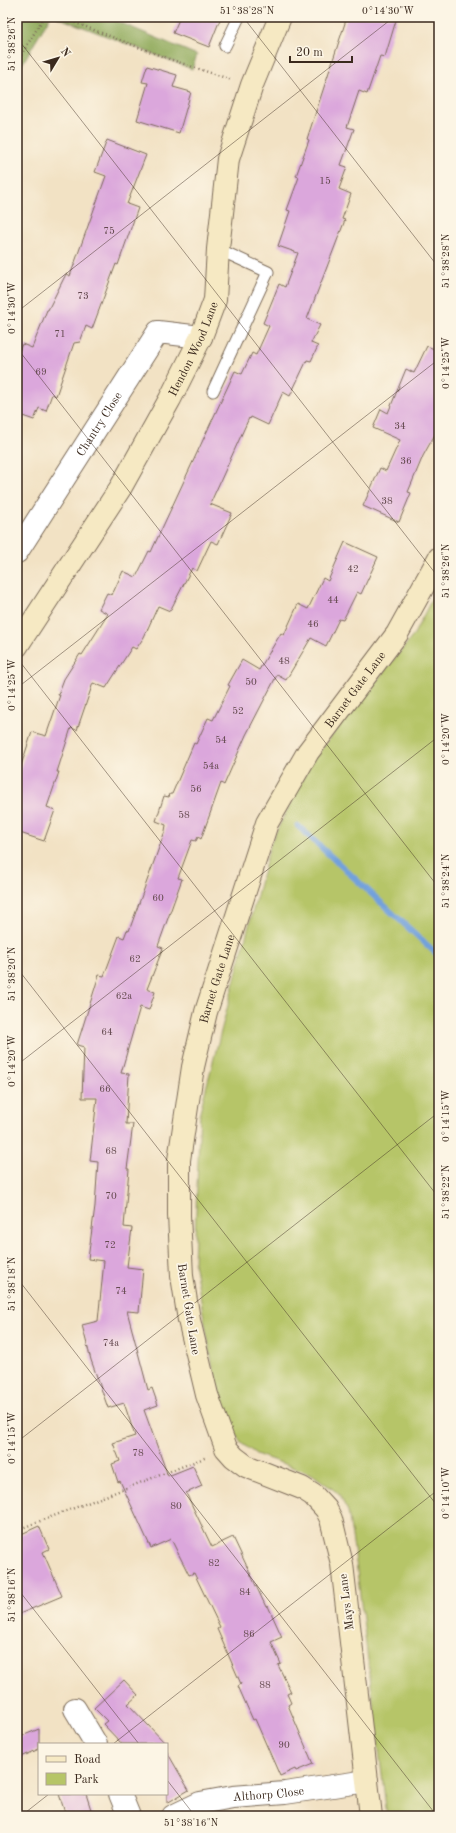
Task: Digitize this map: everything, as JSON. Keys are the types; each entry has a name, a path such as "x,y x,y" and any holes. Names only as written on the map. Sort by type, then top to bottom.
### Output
{"street":[{"name":"Hendon Wood Lane","path":"17,646 121,487 170,399 201,337 215,300 218,249 228,159 252,85 280,17"},
{"name":"Chantry Close","path":"17,552 158,332 201,337"},
{"name":"Barnet Gate Lane","path":"226,1448 207,1394 189,1320 182,1276 179,1215 179,1160 193,1067 206,1012 267,823 308,752 397,634 439,558"},
{"name":"Mays Lane","path":"226,1448 234,1458 246,1466 302,1488 313,1495 326,1509 331,1519 342,1564 371,1816"},
{"path":"75,1709 95,1743"},
{"name":"Althorp Close","path":"173,1816 207,1801 367,1781"},
{"path":"120,1795 129,1816"}],"lane":[{"path":"225,46 239,17"},
{"path":"213,391 268,272 218,249"}],"path":[{"path":"17,62 44,17"},
{"path":"60,17 229,79"},
{"path":"17,1530 204,1458 226,1448"}],"green space":[{"path":"17,17 50,17 17,73"},
{"path":"57,17 107,17 197,55 192,69"},
{"path":"439,585 439,1816 387,1816 356,1562 348,1511 338,1493 312,1474 256,1454 241,1443 227,1420 213,1368 194,1262 200,1111 271,842 313,759 413,636"}],"building":[{"path":"180,17 221,17 209,47 173,33"},
{"path":"347,17 397,17 385,57 380,56 367,94 359,91 347,127 354,129 341,165 347,167 339,189 351,194 342,219 345,220 307,319 320,325 311,343 318,346 311,361 307,360 290,396 283,392 268,425 251,417 250,419 249,418 210,504 232,513 218,544 211,541 197,571 192,568 170,611 158,606 144,637 136,649 132,647 106,688 93,683 77,730 71,728 57,772 59,772 47,807 55,810 44,841 17,832 17,778 32,732 46,736 64,679 80,654 82,655 108,614 99,609 107,593 112,595 123,571 136,577 149,551 151,552 235,371 242,374 252,353 256,355 269,326 263,323 279,284 285,287 298,253 278,246 290,211 287,210 299,177 296,176 309,140 307,139"},
{"path":"147,66 177,75 173,87 191,92 179,133 137,120 148,83 142,82"},
{"path":"107,140 146,155 127,204 138,208 118,265 116,264 92,329 86,326 80,342 74,343 56,396 52,394 46,411 39,408 34,420 17,414 17,357 22,344 32,348 47,310 66,274 70,276 106,176 95,172"},
{"path":"427,346 439,351 439,427 423,456 408,492 411,493 399,522 363,506 380,468 386,471 400,440 373,428 381,409 388,413 406,369 414,373"},
{"path":"345,542 378,557 361,594 357,592 343,620 339,619 326,646 311,638 286,680 277,675 246,735 224,785 221,783 201,839 198,837 196,841 192,840 178,878 182,879 158,946 163,948 147,989 155,992 149,1010 140,1007 121,1073 129,1074 126,1124 133,1124 127,1169 129,1169 124,1227 132,1228 127,1267 143,1269 139,1312 127,1311 148,1390 152,1388 158,1405 144,1410 168,1476 193,1466 202,1486 186,1493 212,1547 233,1537 282,1637 271,1642 281,1664 278,1665 291,1692 287,1694 291,1703 288,1705 313,1764 296,1771 295,1769 280,1776 255,1719 253,1720 238,1686 241,1684 217,1629 220,1627 194,1573 189,1575 171,1539 151,1548 120,1481 118,1482 112,1464 120,1461 113,1443 135,1436 124,1403 108,1408 91,1360 82,1325 98,1321 104,1261 88,1259 95,1206 98,1162 90,1161 97,1098 82,1098 84,1047 77,1045 99,975 104,976 119,936 124,938 127,930 129,931 165,831 166,825 156,821 164,796 169,797 170,794 172,794 194,743 196,744 208,718 213,720 230,686 228,685 242,660 259,670 281,633 284,635 298,604 308,609 323,578 328,581"},
{"path":"39,1526 49,1549 43,1552 62,1596 17,1615 17,1536"},
{"path":"124,1680 138,1695 128,1704 165,1743 121,1743 103,1724 107,1721 94,1708"},
{"path":"39,1729 38,1749 17,1759 17,1738"},
{"path":"168,1754 189,1790 167,1803 168,1795"},
{"path":"59,1795 86,1795 93,1816 66,1816"}],"waterway":[{"path":"298,826 439,956"}]}
